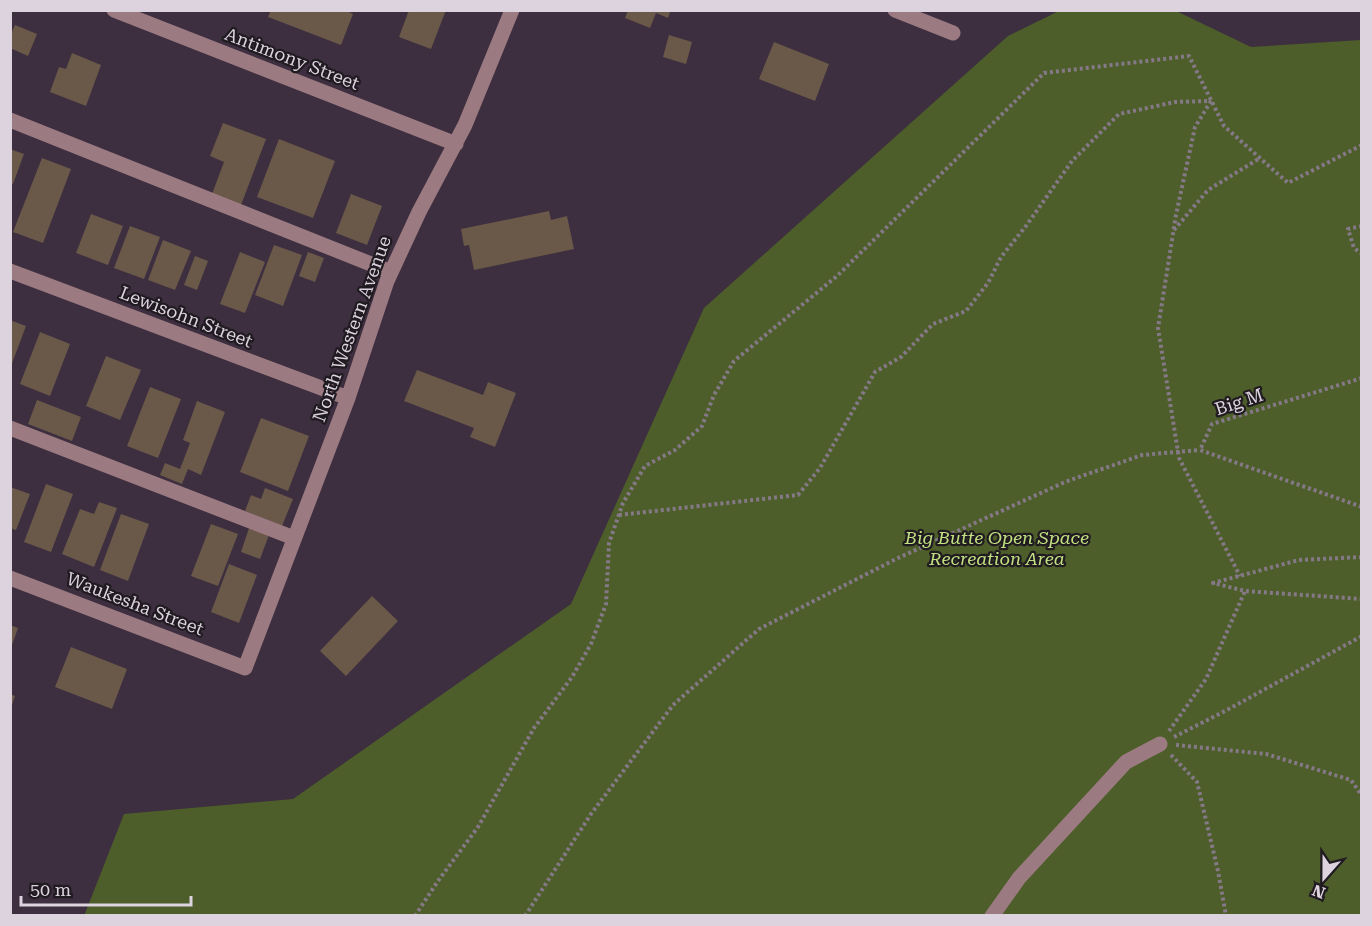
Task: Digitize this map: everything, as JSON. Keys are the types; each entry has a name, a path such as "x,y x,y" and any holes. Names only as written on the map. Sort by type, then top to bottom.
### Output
{"street":[{"name":"Antimony Street","path":"114,10 456,144"},
{"name":"North Western Avenue","path":"245,668 348,398 391,272 456,144 512,10"},
{"path":"895,10 953,33"},
{"path":"10,120 391,272"},
{"name":"Lewisohn Street","path":"10,271 348,398"},
{"path":"10,428 294,538"},
{"name":"Waukesha Street","path":"10,578 245,668"},
{"path":"992,915 1019,878 1126,762 1160,744"}],"path":[{"path":"415,915 478,827 534,728 572,677 591,644 606,604 609,543 623,503 645,466 675,450 702,426 714,395 734,361 837,276 1044,73 1189,56 1224,126 1288,183 1362,145"},
{"path":"1211,101 1195,126 1174,230 1158,328 1179,458 1240,576"},
{"path":"618,515 798,495 820,468 875,372 901,357 933,324 966,311 988,283 1001,257 1072,161 1119,114 1174,102 1211,101"},
{"path":"1174,230 1208,190 1260,158"},
{"path":"1362,226 1348,229 1353,248 1362,254"},
{"name":"Big M","path":"1200,450 1212,424 1362,378"},
{"path":"525,915 591,814 673,705 759,629 898,558 1065,482 1142,455 1200,450 1362,507"},
{"path":"1362,557 1299,560 1213,583 1245,591 1362,599"},
{"path":"1160,744 1206,679 1245,591"},
{"path":"1160,744 1362,636"},
{"path":"1160,744 1266,753 1351,780 1362,796"},
{"path":"1160,744 1197,782 1226,915"}],"green space":[{"name":"Big Butte Open Space Recreation Area","path":"1174,10 1251,47 1361,40 1361,915 84,916 124,814 293,799 571,604 704,308 1008,36 1059,11"}],"building":[{"path":"271,10 345,10 353,14 341,45 268,17"},
{"path":"409,10 446,10 431,49 399,37"},
{"path":"628,10 671,10 668,18 656,13 650,28 625,18"},
{"path":"15,25 37,34 28,56 10,48 10,36"},
{"path":"669,35 692,42 686,64 663,57"},
{"path":"774,42 829,64 815,101 759,79"},
{"path":"72,53 101,65 86,106 50,92 59,67 66,69"},
{"path":"223,123 266,139 241,205 212,194 224,162 210,156"},
{"path":"279,139 335,161 313,218 257,197"},
{"path":"10,149 24,154 13,184 10,183"},
{"path":"42,158 71,169 43,243 13,232"},
{"path":"351,194 382,206 367,245 336,233"},
{"path":"549,211 551,220 567,216 574,249 474,270 469,245 464,246 461,229"},
{"path":"91,214 123,226 108,265 76,253"},
{"path":"130,226 160,237 144,279 114,268"},
{"path":"163,240 191,251 175,290 148,280"},
{"path":"274,245 302,255 283,306 255,295"},
{"path":"240,252 265,262 245,313 220,304"},
{"path":"308,252 324,258 315,282 299,276"},
{"path":"195,256 208,261 197,290 184,285"},
{"path":"10,320 26,326 11,366 10,366"},
{"path":"40,332 70,344 50,396 20,384"},
{"path":"106,356 141,370 120,420 86,406"},
{"path":"417,370 483,395 488,382 516,393 495,447 470,437 474,428 404,401"},
{"path":"150,387 181,399 158,458 127,446"},
{"path":"37,400 81,417 72,441 28,424"},
{"path":"197,401 225,412 201,475 188,469 182,484 160,475 165,463 180,469 190,443 183,440"},
{"path":"261,418 309,436 288,491 240,472"},
{"path":"46,484 73,494 51,552 24,542"},
{"path":"10,487 30,494 16,530 10,528"},
{"path":"265,488 293,499 282,526 245,511 251,495 261,499"},
{"path":"99,502 117,508 94,567 62,554 80,509 94,514"},
{"path":"121,514 149,524 128,581 100,570"},
{"path":"211,524 238,534 218,586 191,576"},
{"path":"249,528 269,535 260,559 241,552"},
{"path":"229,564 257,575 239,623 211,612"},
{"path":"372,596 398,621 346,676 320,651"},
{"path":"10,625 18,628 11,648 10,647"},
{"path":"71,647 127,669 112,709 55,687"},
{"path":"10,694 15,696 11,708 10,708"}]}
